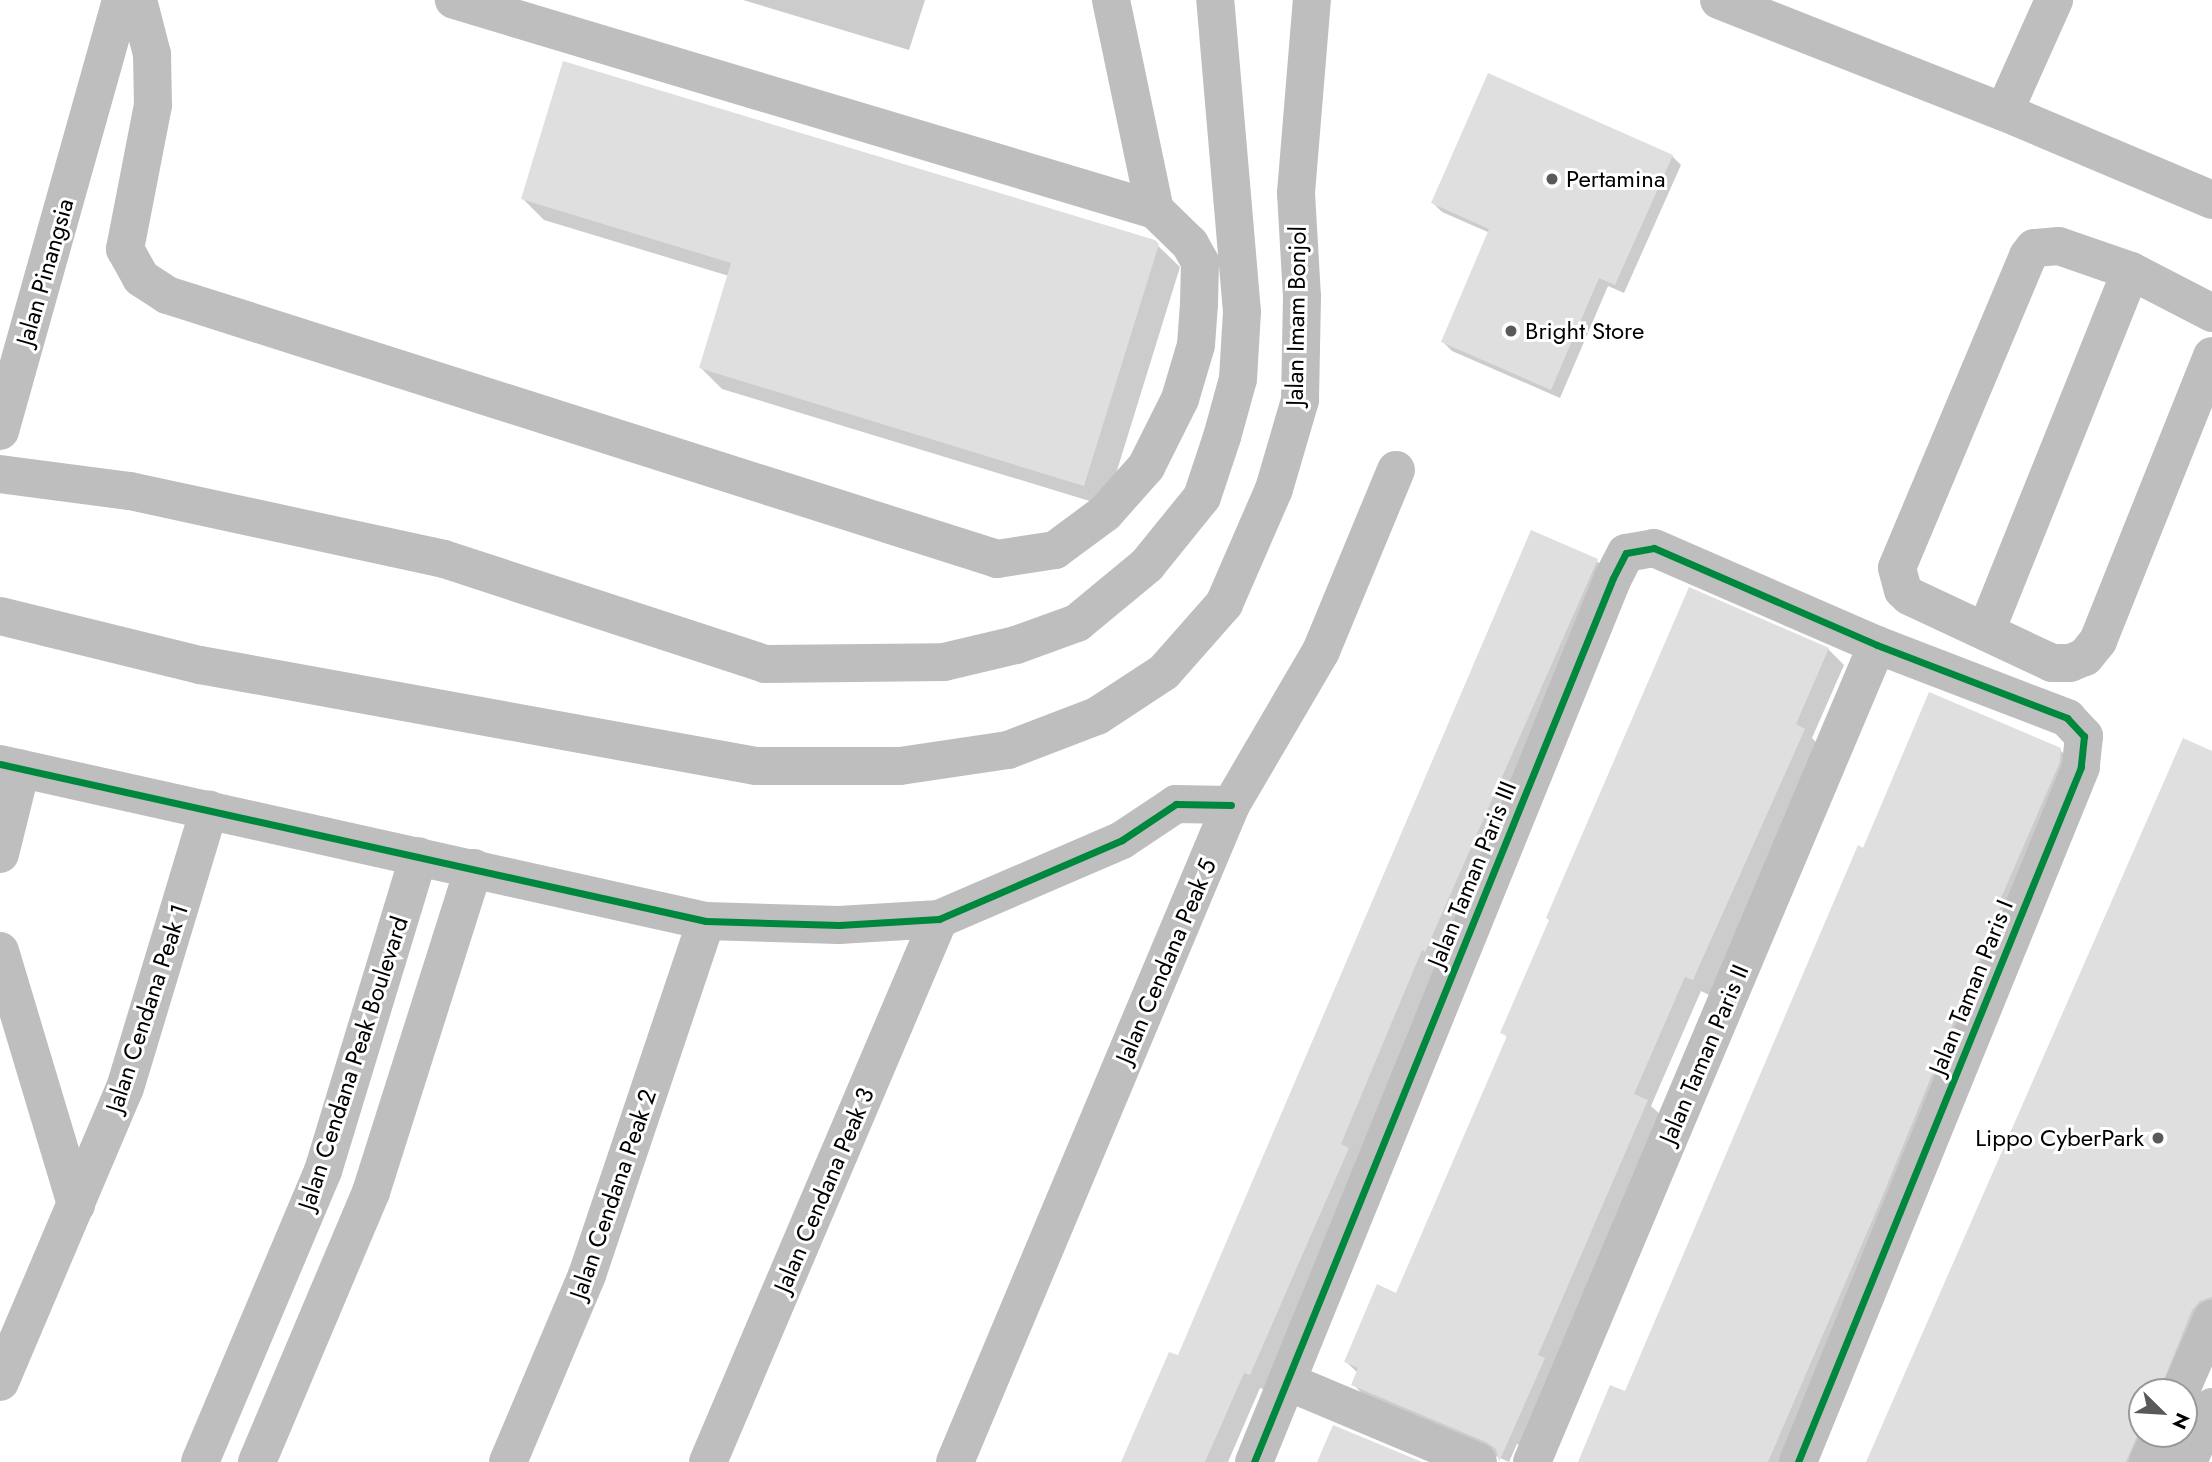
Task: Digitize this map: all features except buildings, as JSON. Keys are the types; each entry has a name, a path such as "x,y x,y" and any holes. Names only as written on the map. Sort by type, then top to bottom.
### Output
{"main road":[{"name":"Jalan Pinangsia","path":"0,431 121,0"},
{"path":"138,0 152,54 153,105 125,249 141,278 166,295 997,559 1055,550 1105,513 1146,467 1180,399 1196,345 1200,262 1190,244 1155,210 454,0"},
{"path":"1111,0 1155,210"},
{"path":"0,474 130,491 444,559 765,664 944,663 1016,645 1077,623 1147,565 1202,497 1238,379 1242,312 1215,0"},
{"name":"Jalan Imam Bonjol","path":"0,616 200,665 756,766 900,766 1008,750 1097,716 1164,672 1224,604 1274,489 1300,400 1302,297 1296,193 1312,0"},
{"path":"1719,0 2004,112 2212,200"},
{"path":"2004,112 2054,0"},
{"path":"2212,313 2132,271 2059,246 2034,248 2028,256 1897,568 1898,582 1909,596 2052,663 2070,663 2085,657 2098,641 2212,356"},
{"path":"1986,631 2132,271"},
{"name":"Jalan Cendana Peak 5","path":"955,1462 1231,805 1321,650 1396,470"},
{"name":"Jalan Taman Paris III","path":"1254,1462 1613,578 1626,553 1654,548 1877,645"},
{"name":"Jalan Taman Paris II","path":"1532,1462 1877,645"},
{"name":"Jalan Taman Paris I","path":"1798,1462 2081,767 2084,736 2067,719 1877,645"},
{"path":"0,854 10,766 706,920 839,925 939,919 1122,840 1176,804 1231,805"},
{"name":"Jalan Cendana Peak 1","path":"0,1382 125,1088 209,809"},
{"name":"Jalan Cendana Peak Boulevard","path":"200,1462 323,1171 419,856"},
{"path":"257,1462 371,1192 474,868"},
{"name":"Jalan Cendana Peak 3","path":"709,1462 939,919"},
{"name":"Jalan Cendana Peak 2","path":"508,1462 587,1275 706,920"},
{"path":"0,951 76,1205"},
{"path":"273,1289 322,1309"},
{"path":"2186,1378 2212,1319"},
{"path":"1288,1381 1478,1462"},
{"path":"2188,1462 2212,1407"}],"cycle path":[{"path":"1254,1462 1613,578 1626,553 1654,548 1877,645 2067,718 2084,736 2081,767 1798,1462"},
{"path":"0,764 706,921 839,925 939,919 1122,840 1176,804 1231,805"}],"place":[{"name":"Pertamina","path":"1552,179"},
{"name":"Bright Store","path":"1511,331"},
{"name":"Lippo CyberPark","path":"2158,1138"}]}
